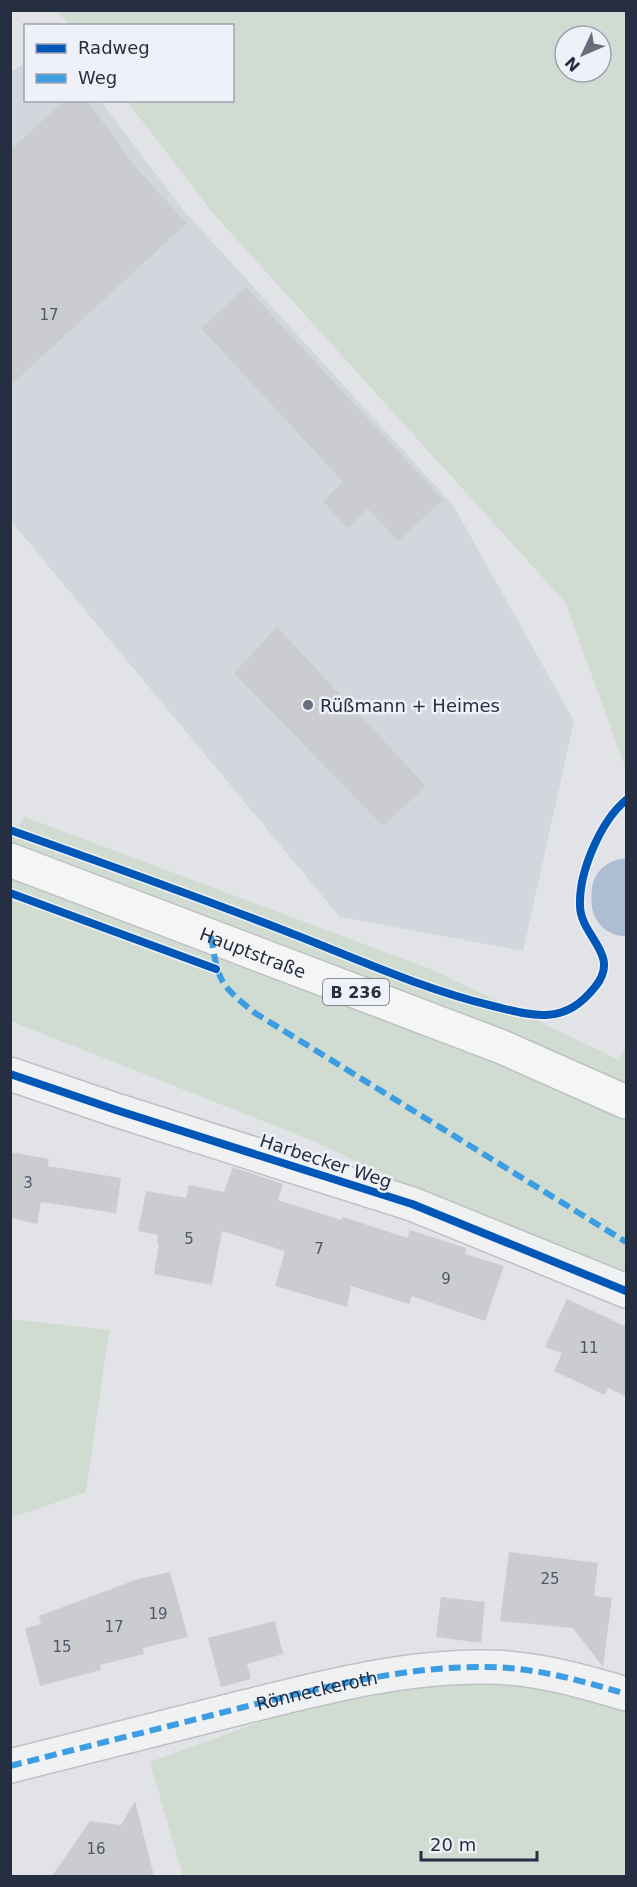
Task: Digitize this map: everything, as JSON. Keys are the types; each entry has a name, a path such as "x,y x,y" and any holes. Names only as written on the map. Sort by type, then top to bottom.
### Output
{"main road":[{"name":"Hauptstraße","path":"10,860 502,1047 627,1101"}],"street":[{"name":"Harbecker Weg","path":"10,1074 412,1204 627,1291"},
{"name":"Rönneckeroth","path":"10,1766 301,1693 378,1676 437,1668 524,1669 627,1695"}],"shaded area":[{"path":"57,11 626,11 626,769 565,602 212,212 128,102 234,102 234,24 69,24"},
{"path":"24,64 24,102 102,102 184,211 453,505 574,721 523,951 340,917 11,521 10,73"},
{"path":"25,817 433,970 619,1060 626,1046 626,1286 313,1141 11,1021 10,836"},
{"path":"10,1319 109,1330 86,1492 11,1518"},
{"path":"519,1674 626,1704 626,1876 183,1876 150,1762 307,1705 442,1679"}],"building":[{"path":"63,102 88,102 136,168 187,223 10,386 10,150"},
{"path":"246,287 443,500 398,541 368,509 347,528 323,501 343,482 201,328"},
{"name":"Rüßmann + Heimes","path":"277,627 426,786 383,826 234,673"},
{"path":"10,1152 49,1159 48,1166 121,1178 116,1213 41,1202 37,1224 10,1218"},
{"path":"233,1167 283,1184 278,1200 341,1220 343,1217 407,1238 410,1230 466,1248 465,1254 504,1266 485,1321 412,1296 409,1304 351,1286 347,1307 275,1286 285,1251 222,1231 212,1285 154,1274 159,1244 157,1243 158,1235 138,1231 146,1191 186,1198 189,1185 224,1192"},
{"path":"567,1299 627,1327 627,1397 608,1388 605,1395 554,1371 562,1353 545,1347"},
{"path":"509,1552 598,1563 594,1596 612,1598 603,1667 573,1628 500,1621"},
{"path":"170,1572 188,1637 143,1648 144,1654 100,1665 101,1670 40,1686 25,1628 41,1624 39,1616 138,1579"},
{"path":"441,1597 485,1602 481,1643 436,1637"},
{"path":"275,1621 283,1654 247,1664 251,1679 221,1687 208,1638"},
{"path":"135,1801 154,1876 52,1876 90,1821 121,1825"}],"waterway":[{"path":"626,893 626,902"}],"marked path":[{"path":"211,936 222,980 227,988 255,1013 626,1242"},
{"path":"10,1766 302,1693 361,1680 420,1671 480,1667 536,1671 626,1694"}],"cycle path":[{"path":"10,830 115,867 440,991 512,1011 546,1015 568,1010 580,1003 595,987 602,975 604,965 602,955 582,916 580,905 583,877 600,833 626,800"},
{"path":"10,893 216,969"},
{"path":"10,1074 412,1204 626,1291"}],"place":[{"name":"Rüßmann + Heimes","path":"308,705"}]}
